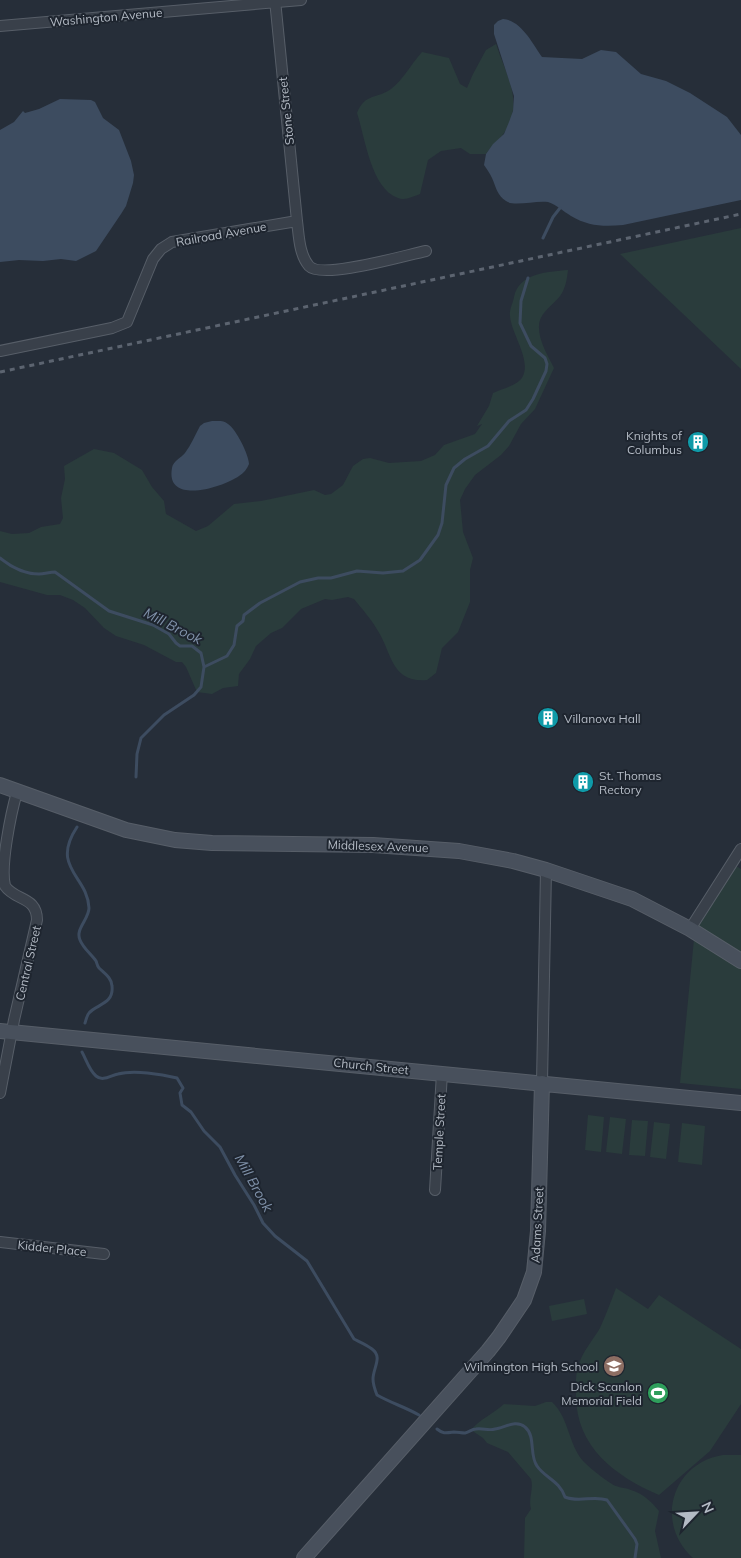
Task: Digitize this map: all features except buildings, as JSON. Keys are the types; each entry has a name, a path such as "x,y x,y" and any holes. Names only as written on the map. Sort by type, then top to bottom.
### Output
{"street":[{"name":"Washington Avenue","path":"0,26 301,0"},
{"name":"Stone Street","path":"275,1 297,221"},
{"path":"297,221 304,258 310,266 322,272 354,268 426,251"},
{"name":"Railroad Avenue","path":"0,351 112,328 127,322 157,253 172,242 297,221"},
{"name":"Middlesex Avenue","path":"0,786 126,830 168,839 212,843 373,845 444,849 488,856 546,870 627,897 690,929 741,961"},
{"name":"Central Street","path":"0,1093 10,1046 6,1031 37,920 34,907 28,901 8,890 1,876 0,866 17,792"},
{"path":"690,929 741,849"},
{"name":"Adams Street","path":"304,1558 488,1351 524,1300 531,1283 536,1255 542,1083 546,870"},
{"name":"Church Street","path":"6,1031 741,1103"},
{"name":"Temple Street","path":"436,1190 442,1073"},
{"name":"Kidder Place","path":"0,1242 104,1254"}],"shaded area":[{"path":"496,44 512,89 513,100 510,122 502,136 486,154 470,154 461,148 441,151 428,160 420,194 404,199 389,193 381,184 370,161 357,113 360,107 368,99 386,92 395,86 422,52 449,58 460,84 467,88 486,50"},
{"path":"741,228 741,369 620,254"},
{"path":"568,270 562,293 544,313 539,322 540,338 554,368 535,409 521,424 509,446 501,455 475,475 460,500 463,532 473,558 470,570 470,602 458,632 442,648 436,673 427,680 415,680 399,672 373,623 354,599 348,597 332,600 325,599 301,609 282,628 271,633 256,646 250,659 239,674 238,686 223,688 212,694 197,692 182,662 176,662 144,645 116,636 104,628 85,608 73,600 60,595 47,595 0,582 0,531 12,534 29,533 41,527 60,524 63,518 61,498 65,479 64,466 94,449 114,453 142,470 152,487 164,501 166,514 196,531 208,526 234,504 261,501 314,490 325,495 331,494 343,485 353,466 363,459 370,458 389,463 421,461 435,455 444,445 475,434 482,424 477,426 489,406 493,393 514,384 523,376 525,369 523,354 510,316 517,289 528,278 535,275"},
{"path":"736,866 741,869 741,954 696,927"},
{"path":"694,939 741,969 741,1089 680,1083"},
{"path":"588,1115 604,1117 601,1152 585,1150"},
{"path":"610,1117 626,1119 622,1154 606,1152"},
{"path":"632,1120 648,1121 645,1156 629,1155"},
{"path":"654,1122 670,1124 666,1159 650,1157"},
{"path":"682,1123 705,1126 702,1165 678,1162"},
{"name":"Dick Scanlon Memorial Field","path":"616,1288 648,1309 659,1295 741,1349 741,1404 710,1451 659,1495 627,1479 601,1457 583,1430 578,1413 576,1376 578,1368 583,1355 600,1328"},
{"path":"584,1299 587,1314 552,1321 549,1306"},
{"path":"552,1402 558,1409 575,1449 585,1463 613,1485 635,1491 643,1496 659,1511 655,1531 661,1558 524,1558 525,1518 531,1509 531,1479 508,1452 487,1443 471,1430 504,1404 535,1406"},
{"path":"723,1455 741,1455 741,1558 693,1558 681,1544 674,1528 672,1512 674,1496 681,1482 691,1470 705,1460"}],"water":[{"path":"503,19 509,20 521,28 542,57 582,59 601,50 616,52 641,74 666,81 690,93 727,117 741,135 741,200 623,225 609,226 583,222 548,202 510,203 503,199 484,165 486,154 504,134 513,111 514,96 494,34 494,25"},
{"path":"60,99 91,100 95,102 103,118 119,130 131,161 134,175 126,206 96,251 76,261 61,259 0,262 0,130 14,122 23,111 25,113 39,109"},
{"path":"212,421 225,422 235,431 247,455 249,464 247,468 242,474 221,485 197,490 186,490 177,487 172,480 172,468 175,461 187,450 200,426"}],"waterway":[{"path":"543,238 553,217 560,208"},
{"path":"204,667 227,656 234,645 237,626 243,621 244,615 260,603 300,582 318,578 331,578 357,571 383,573 403,571 420,560 438,535 442,523 446,485 454,468 465,459 488,446 509,421 526,410 546,371 547,364 545,358 531,346 520,323 521,301 528,278"},
{"name":"Mill Brook","path":"0,558 13,567 29,573 55,572 109,611 153,625 169,634 180,646 192,646 201,653 204,667 201,687 194,695 164,715 141,738 137,754 136,777"},
{"name":"Mill Brook","path":"77,827 67,852 72,871 83,888 89,908 79,936 81,943 112,983 112,992 108,1000 92,1010 87,1016 85,1023"},
{"name":"Mill Brook","path":"82,1052 91,1071 99,1078 132,1072 177,1078 183,1088 180,1093 182,1105 191,1112 204,1131 220,1147 263,1223 275,1236 307,1261 354,1339 375,1352 377,1359 373,1379 377,1395 419,1415"},
{"name":"Mill Brook","path":"437,1429 445,1433 465,1433 475,1429 493,1430 514,1424 525,1427 532,1440 533,1457 540,1470 560,1487 565,1497 570,1499 596,1498 607,1500 635,1539 637,1544 635,1558"}],"railway":[{"path":"0,372 741,214"}],"place":[{"name":"Knights of Columbus","path":"698,442"},
{"name":"Villanova Hall","path":"548,718"},
{"name":"St. Thomas Rectory","path":"583,782"},
{"name":"Wilmington High School","path":"614,1366"},
{"name":"Dick Scanlon Memorial Field","path":"658,1393"}]}
